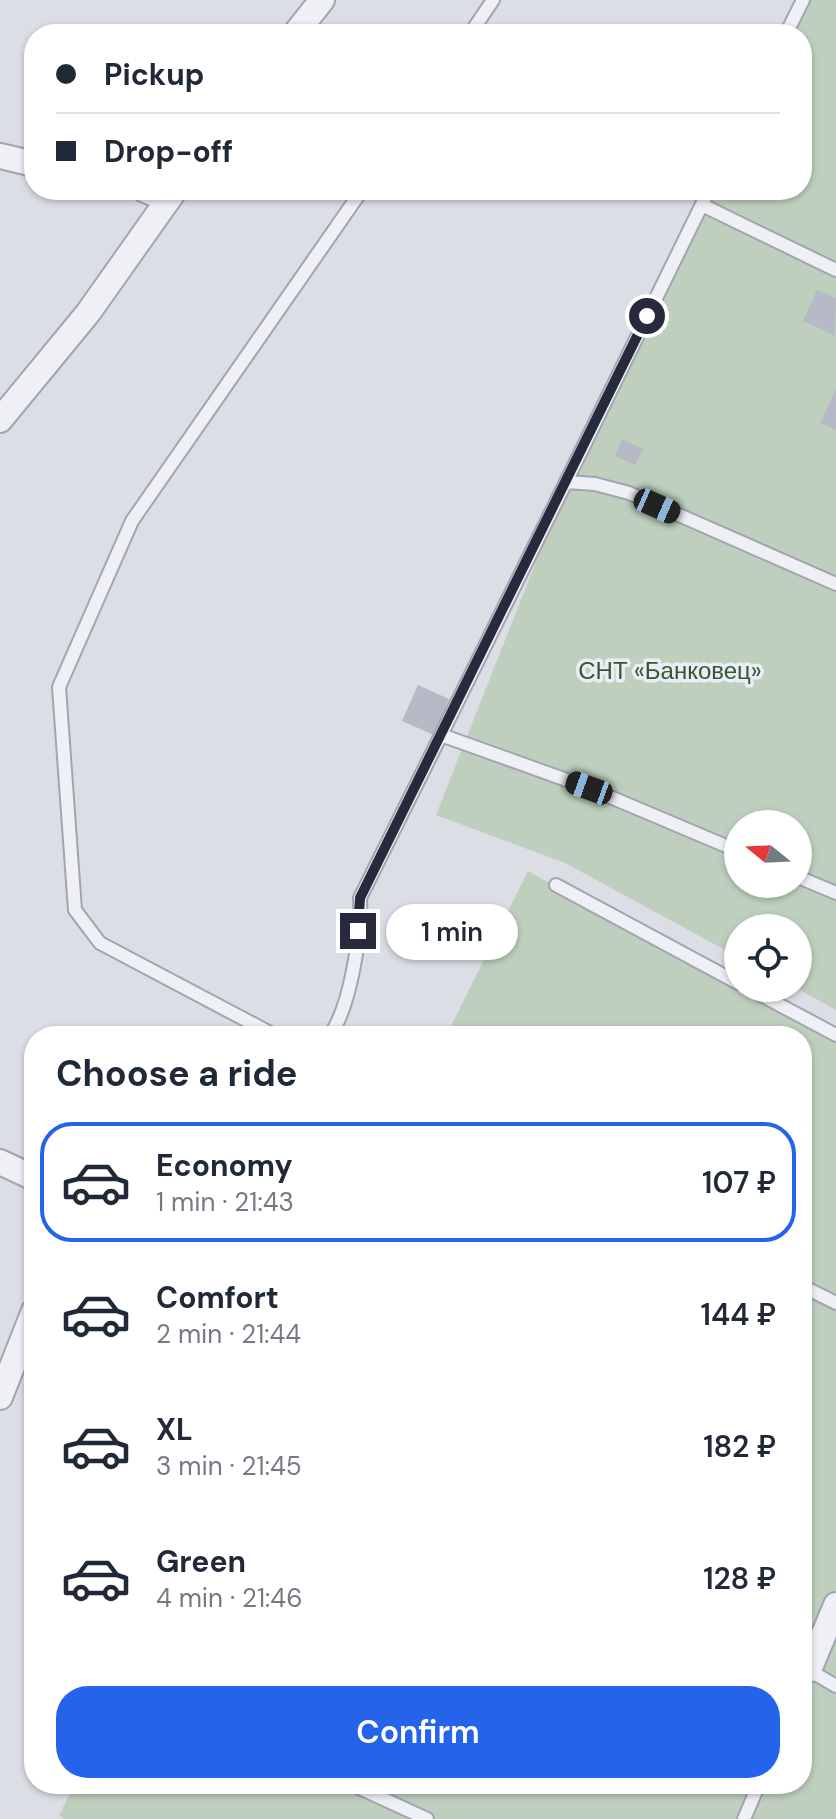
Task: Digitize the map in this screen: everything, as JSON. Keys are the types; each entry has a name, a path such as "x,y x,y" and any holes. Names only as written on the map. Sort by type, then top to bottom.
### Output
{"street":[{"path":"303,24 322,0"},
{"path":"0,156 24,162"},
{"path":"4,409 88,313 167,200"},
{"path":"0,1162 24,1173"},
{"path":"0,1397 24,1336"},
{"path":"812,1662 836,1605"}],"lane":[{"path":"477,24 493,0"},
{"path":"791,24 803,0"},
{"path":"257,1026 100,943 75,910 59,687 132,521 355,200"},
{"path":"333,1026 347,992 361,918 360,898 704,200"},
{"path":"702,205 836,270"},
{"path":"566,482 595,484 629,493 836,584"},
{"path":"441,735 589,788 724,845"},
{"path":"812,883 836,893"},
{"path":"556,885 724,975"},
{"path":"774,1002 836,1035"},
{"path":"812,1291 836,1303"},
{"path":"812,1636 826,1629"},
{"path":"812,1680 836,1686"},
{"path":"373,1794 427,1819"},
{"path":"744,1819 755,1794"}],"green space":[{"name":"СНТ «Банковец»","path":"807,0 836,0 836,1010 812,997 812,914 724,914 724,949 565,863 436,815 567,483 704,200 812,200 812,24 794,24"},
{"path":"528,871 724,980 724,1002 764,1002 807,1026 451,1026"},
{"path":"812,1029 836,1042 836,1819 64,1819 59,1815 70,1794 812,1794"}],"building":[{"path":"817,290 836,298 835,336 803,321"},
{"path":"836,389 836,430 820,423"},
{"path":"622,439 643,449 635,465 615,456"},
{"path":"418,685 449,699 434,735 402,721"}],"route":[{"path":"358,931 360,898 647,316"}]}
